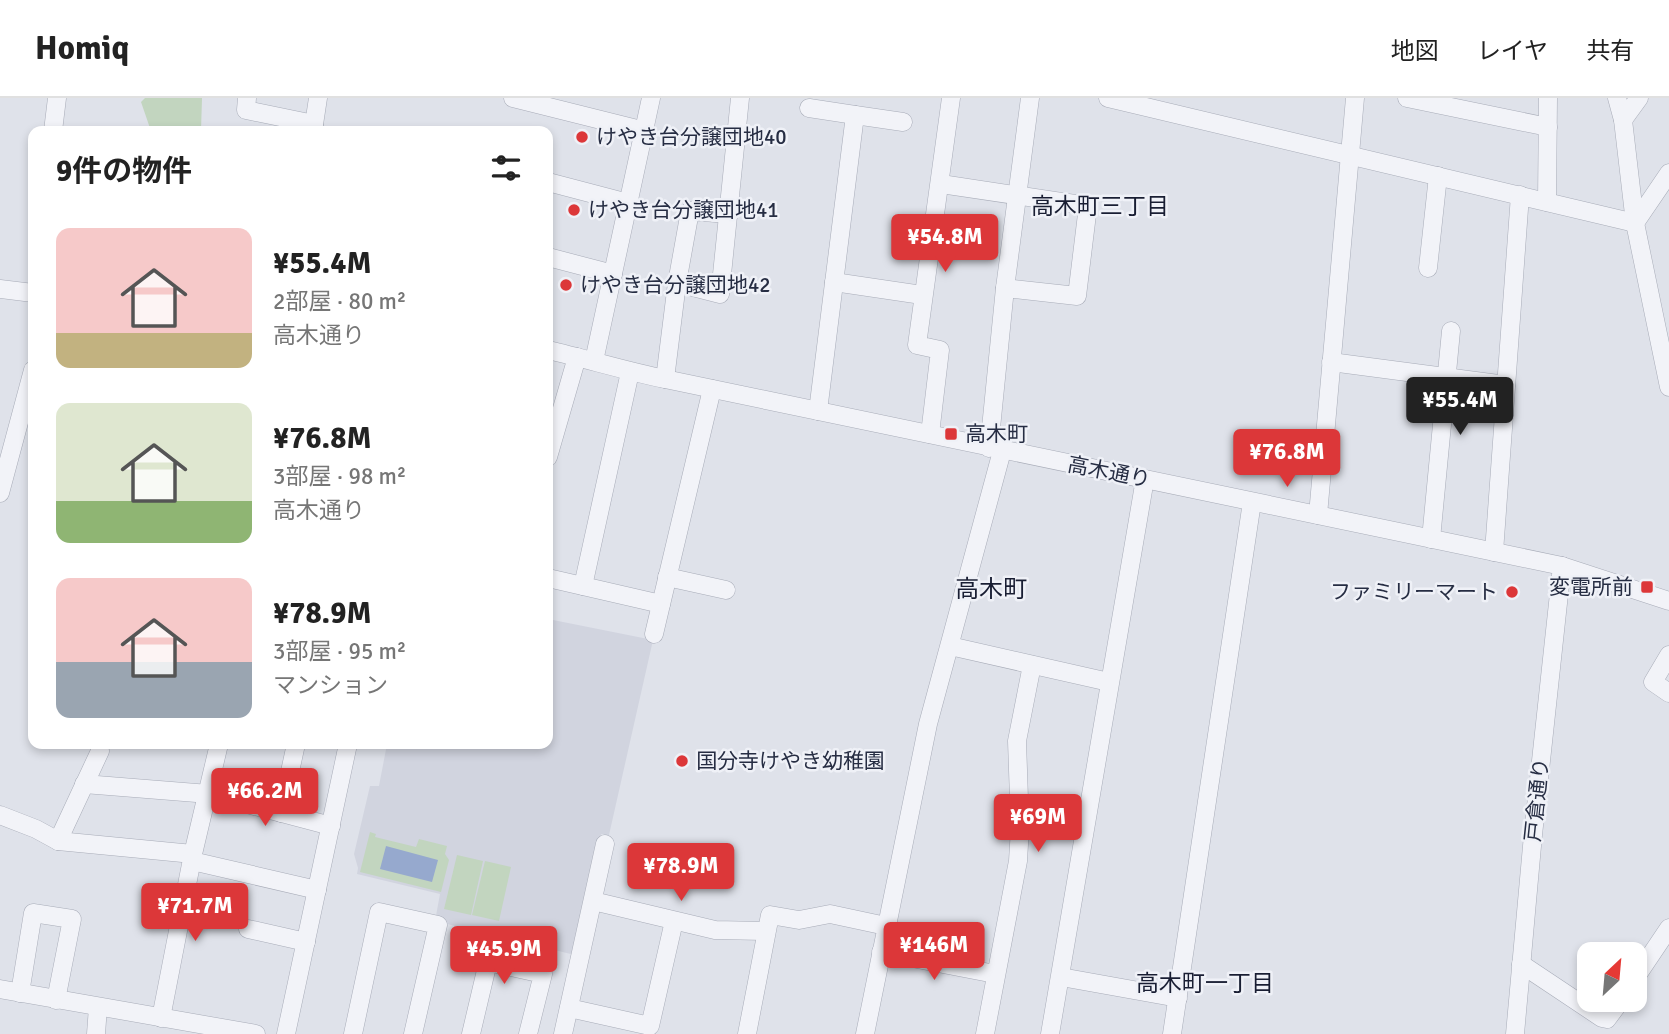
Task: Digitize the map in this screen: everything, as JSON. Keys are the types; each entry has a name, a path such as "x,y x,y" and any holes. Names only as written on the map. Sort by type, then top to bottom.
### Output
{"street":[{"path":"53,126 57,98"},
{"path":"247,98 246,110 306,126"},
{"path":"314,126 318,98"},
{"path":"513,98 645,131"},
{"path":"553,444 613,274 652,98"},
{"path":"677,283 720,294 740,98"},
{"path":"930,434 940,350 917,345 951,98"},
{"path":"866,1034 928,724 950,646 996,449 1006,288 1030,98"},
{"path":"1108,98 1635,223"},
{"path":"1318,515 1355,98"},
{"path":"1407,98 1548,127"},
{"path":"1547,202 1548,98"},
{"path":"1617,98 1623,120 1635,223 1664,337 1669,387"},
{"path":"1623,120 1639,98"},
{"path":"809,108 903,122"},
{"path":"818,411 855,115"},
{"path":"1635,223 1669,173"},
{"path":"1428,268 1438,176"},
{"path":"553,183 628,203"},
{"path":"941,184 1088,206 1077,296 1006,288"},
{"path":"1494,552 1520,195"},
{"path":"665,379 677,283 690,211 729,214"},
{"path":"553,258 613,274"},
{"path":"834,282 922,295"},
{"path":"0,289 28,292"},
{"path":"1431,539 1451,331"},
{"name":"高木通り","path":"553,351 630,372 1562,566 1669,601"},
{"path":"1331,362 1506,386"},
{"path":"583,586 630,372"},
{"path":"0,493 6,441 28,383"},
{"path":"654,634 712,389"},
{"path":"1050,1034 1145,479"},
{"path":"1172,1034 1252,502"},
{"name":"戸倉通り","path":"1515,1034 1562,566"},
{"path":"667,576 726,590"},
{"path":"553,579 661,604"},
{"path":"950,646 1109,682"},
{"path":"1669,655 1653,682 1669,693"},
{"path":"985,1034 1018,861 1020,828 1017,741 1032,665"},
{"path":"167,1024 192,857 218,749"},
{"path":"281,813 295,749"},
{"path":"286,1034 347,749"},
{"path":"58,841 100,751"},
{"path":"84,784 209,794 331,826"},
{"path":"0,815 36,828 58,841 192,857 317,890"},
{"path":"563,1034 605,844"},
{"path":"593,901 715,930 766,931"},
{"path":"353,1034 379,912 438,925 413,1034"},
{"path":"20,993 33,913 72,919 56,1000"},
{"path":"747,1034 770,915 799,920 830,914 886,926"},
{"path":"569,1008 650,1026 674,921"},
{"path":"1647,961 1669,928"},
{"path":"248,929 306,942"},
{"path":"881,953 995,974"},
{"path":"471,1034 488,962 542,974 528,1034"},
{"path":"1521,964 1602,1018 1604,1026"},
{"path":"1061,977 1178,998"},
{"path":"0,989 98,1007 167,1024 256,1034"},
{"path":"96,1034 98,1007"}],"shaded area":[{"path":"553,620 653,640 609,835 601,834 575,955 435,921 440,894 357,874 354,854 370,786 379,786 386,749 553,749"}],"green space":[{"path":"145,98 202,98 201,126 149,126 141,102"},
{"path":"370,832 376,834 375,837 416,847 419,839 447,846 445,854 449,860 441,892 360,872"},
{"path":"457,855 483,861 471,915 444,909"},
{"path":"485,861 511,867 499,921 472,915"}],"water":[{"path":"386,846 438,860 432,882 380,869"}],"place":[{"name":"けやき台分譲団地40","path":"582,137"},
{"name":"けやき台分譲団地41","path":"574,210"},
{"name":"けやき台分譲団地42","path":"566,285"},
{"name":"高木町","path":"951,434"},
{"name":"変電所前","path":"1647,587"},
{"name":"ファミリーマート","path":"1512,592"},
{"name":"国分寺けやき幼稚園","path":"682,761"}],"district":[{"name":"高木町三丁目","path":"1100,206"},
{"name":"高木町","path":"991,589"},
{"name":"高木町一丁目","path":"1205,983"}]}
